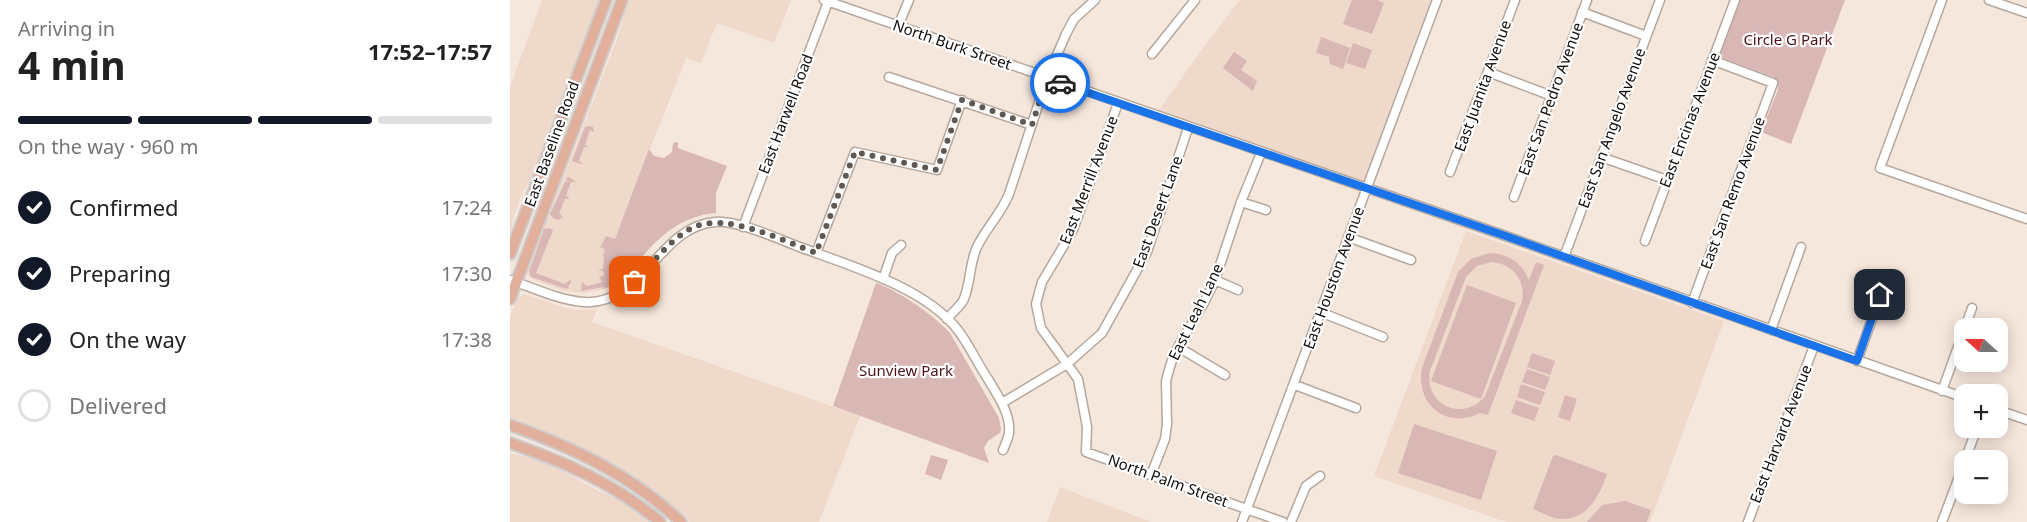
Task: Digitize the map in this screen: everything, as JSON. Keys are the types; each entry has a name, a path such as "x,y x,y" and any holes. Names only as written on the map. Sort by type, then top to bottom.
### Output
{"main road":[{"name":"East Baseline Road","path":"510,254 606,0"},
{"name":"East Baseline Road","path":"510,299 513,281 622,0"},
{"path":"510,425 563,445 619,475 653,498 681,522"},
{"path":"510,443 572,466 610,486 660,522"},
{"path":"610,486 619,475"}],"street":[{"path":"898,26 909,0"},
{"path":"947,319 962,303 967,290 972,258 981,240 1003,210 1010,194 1047,78 1074,19 1095,0"},
{"path":"1152,54 1195,0"},
{"name":"East Houston Avenue","path":"1242,522 1437,0"},
{"name":"East Juanita Avenue","path":"1450,172 1515,0"},
{"name":"East San Pedro Avenue","path":"1514,197 1587,0"},
{"name":"East San Angelo Avenue","path":"1563,257 1660,0"},
{"name":"East Encinas Avenue","path":"1645,241 1735,0"},
{"path":"1942,0 1880,168 2027,219"},
{"path":"1989,0 2027,13"},
{"name":"North Burk Street","path":"826,1 1954,395"},
{"name":"East Harwell Road","path":"743,227 826,1"},
{"path":"1582,12 1646,36"},
{"name":"East San Remo Avenue","path":"1692,303 1773,83 1712,60"},
{"path":"1488,72 1552,96"},
{"path":"889,77 1032,125"},
{"path":"816,253 855,152 937,170 962,100"},
{"name":"East Merrill Avenue","path":"1086,452 1088,426 1077,379 1041,328 1036,304 1042,282 1073,230 1118,103"},
{"name":"East Desert Lane","path":"1002,403 1067,364 1102,333 1141,266 1188,128"},
{"name":"East Leah Lane","path":"1151,475 1166,439 1166,381 1178,347 1215,280 1241,202 1261,153"},
{"path":"1601,157 1667,180"},
{"path":"1241,202 1266,210"},
{"path":"513,281 573,301 600,301 614,296 635,282 673,241 693,228 716,222 743,227 883,279 906,290 937,310 957,330 1002,403 1008,420 1009,434 1003,450"},
{"path":"1348,237 1411,260"},
{"path":"883,279 892,253 901,245"},
{"path":"1771,330 1801,247"},
{"path":"1857,361 1887,277"},
{"path":"1215,280 1238,290"},
{"path":"1942,391 1972,308"},
{"path":"1320,312 1383,337"},
{"name":"East Harvard Avenue","path":"1748,522 1814,346"},
{"path":"1178,347 1225,375"},
{"path":"1295,385 1356,408"},
{"path":"2008,413 2027,420"},
{"name":"North Palm Street","path":"1086,452 1283,522"},
{"path":"1291,522 1306,486 1320,476"},
{"path":"1942,522 1954,490"}],"shaded area":[{"path":"542,0 600,0 536,169 521,197 513,219 510,238 510,87"},
{"path":"629,0 791,0 774,43 717,23 701,63 686,58 603,269 597,270 603,270 602,282 605,289 585,293 564,291 529,278 527,272 617,39"},
{"path":"1240,0 1437,0 1366,189 1155,116"},
{"path":"1466,231 1724,321 1650,522 1506,522 1374,476"},
{"path":"524,294 566,308 597,309 592,322 860,416 819,522 689,522 665,500 629,474 594,454 510,419 510,317 517,298"},
{"path":"510,453 546,462 599,491 617,498 651,522 510,522"},
{"path":"1060,487 1151,522 1047,522"}],"green space":[{"path":"1352,0 1377,0 1384,3 1372,34 1343,24"},
{"name":"Circle G Park","path":"1737,0 1845,0 1791,144 1761,132 1778,90 1774,77 1719,55"},
{"path":"1321,37 1350,48 1343,69 1330,64 1329,57 1316,53"},
{"path":"1353,43 1372,50 1365,69 1346,63"},
{"path":"1234,52 1247,61 1241,70 1257,81 1253,91 1223,68"},
{"path":"585,127 593,127 594,132 590,130 585,145 589,147 584,147 579,161 583,164 572,161"},
{"path":"675,142 678,143 678,148 727,166 716,193 716,213 686,220 674,227 653,245 624,278 605,289 604,287 581,291 582,282 587,286 602,282 599,277 604,275 603,271 597,270 603,269 604,256 602,256 605,251 602,247 600,248 606,236 615,239 649,149 654,156 664,158 672,152"},
{"path":"569,177 576,182 571,182 566,196 570,198 565,199 559,213 563,217 558,220 550,214 565,182 568,181 566,178"},
{"path":"544,229 553,230 536,273 565,284 570,280 567,289 531,277 529,272"},
{"path":"1489,253 1508,257 1518,264 1529,280 1536,262 1544,265 1488,415 1480,413 1456,418 1436,411 1429,403 1423,393 1422,368 1458,272 1471,259","holes":["1492,262 1512,270 1520,280 1522,301 1485,396 1467,408 1457,409 1447,406 1433,393 1429,383 1430,371 1466,277 1477,266"]},
{"name":"Sunview Park","path":"876,283 916,304 950,333 999,418 1000,433 988,441 984,448 989,463 833,406"},
{"path":"1467,285 1516,303 1481,399 1431,381"},
{"path":"1532,353 1555,361 1550,375 1527,367"},
{"path":"1527,369 1550,377 1545,390 1522,382"},
{"path":"1521,384 1545,392 1540,405 1517,397"},
{"path":"1565,395 1577,399 1570,421 1558,417"},
{"path":"1516,400 1539,408 1534,421 1511,413"},
{"path":"1414,424 1497,451 1481,500 1398,473"},
{"path":"931,455 948,460 941,480 925,474"},
{"path":"1556,455 1607,474 1591,505 1585,511 1570,518 1560,519 1533,509 1553,456"},
{"path":"1625,501 1651,510 1647,522 1587,522 1602,505"}],"way so far":[{"path":"635,282 673,241 693,228 716,222 743,227 816,253 855,152 937,170 962,100 1032,125 1047,78 1060,83"}],"route":[{"path":"1060,83 1500,234 1857,361 1880,295"}]}
